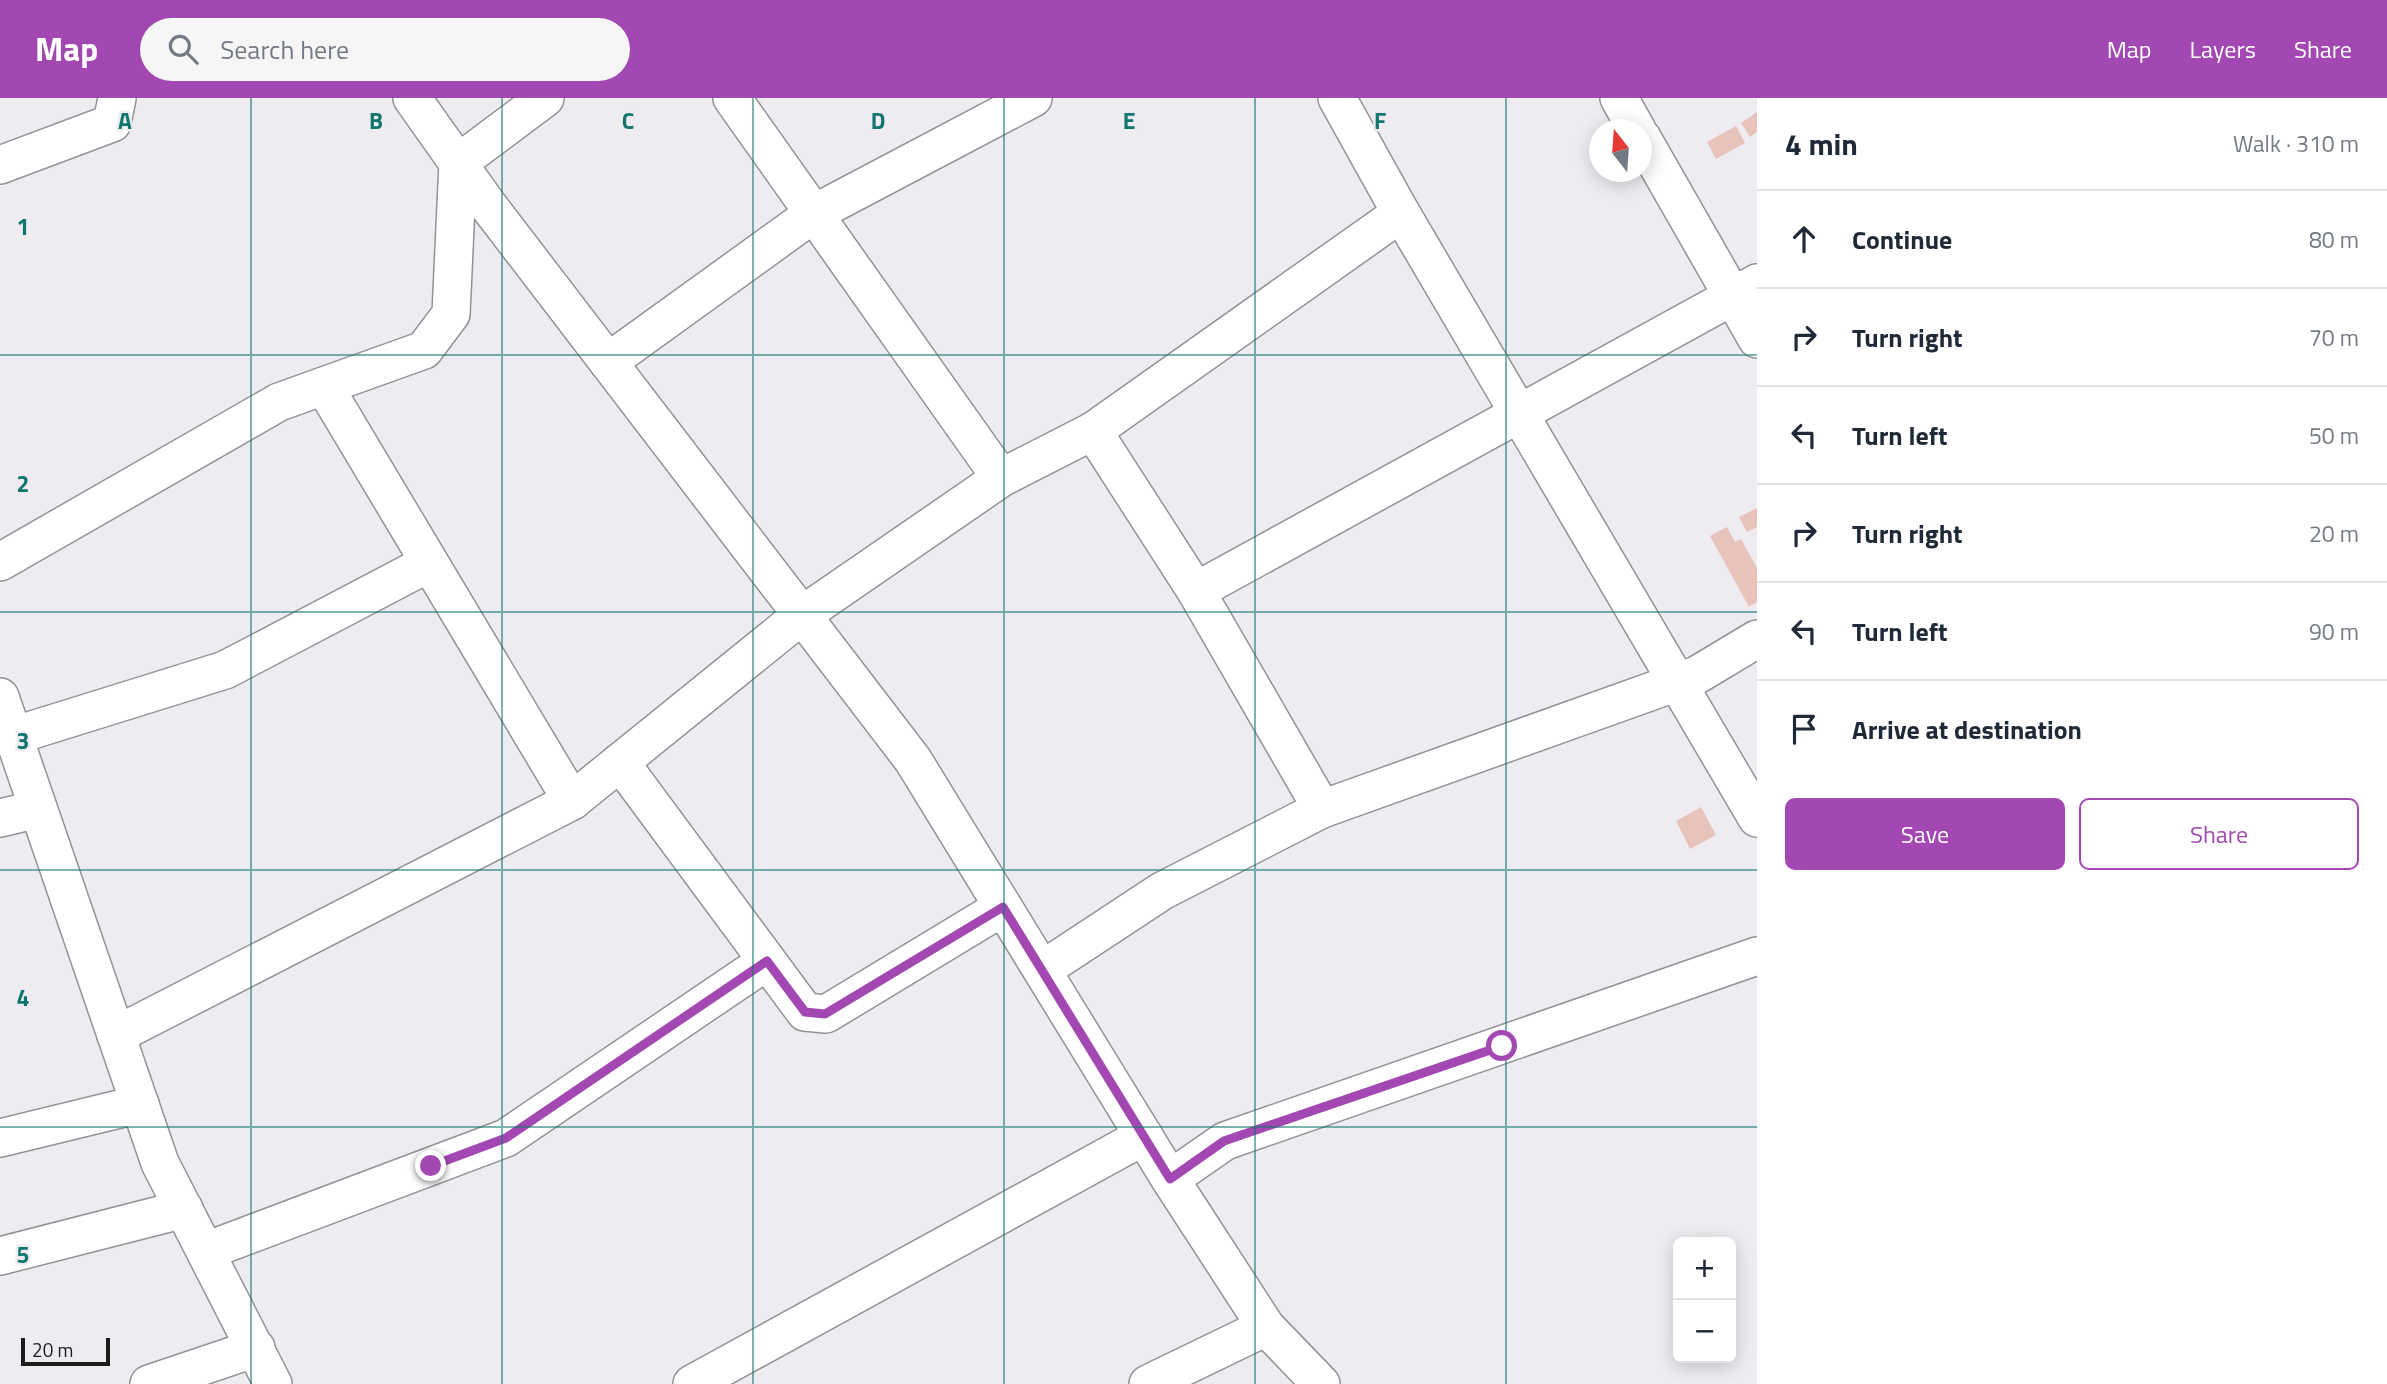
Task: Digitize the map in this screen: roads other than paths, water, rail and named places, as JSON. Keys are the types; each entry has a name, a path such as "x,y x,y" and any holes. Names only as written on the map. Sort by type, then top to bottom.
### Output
{"street":[{"path":"0,165 112,123 117,98"},
{"path":"412,98 608,362 913,760 1170,1179 1266,1326 1321,1384"},
{"path":"458,163 545,98"},
{"path":"733,98 1001,478"},
{"path":"608,362 813,214 1033,98"},
{"path":"1337,98 1401,213 1757,818"},
{"path":"1619,98 1631,119"},
{"path":"1652,153 1745,290 1757,339"},
{"path":"0,562 279,402 424,349 451,314 458,163"},
{"path":"116,1035 572,801 802,615 1001,478 1093,431 1401,213"},
{"path":"1196,591 1745,290"},
{"path":"324,386 572,801"},
{"path":"1093,431 1196,591 1322,809"},
{"path":"13,736 225,670 429,563"},
{"path":"1042,970 1162,891 1322,809 1677,682 1697,674 1757,639"},
{"path":"0,698 160,1163 273,1384"},
{"path":"620,762 805,1012 825,1014 1003,907"},
{"path":"0,818 38,809"},
{"path":"1170,1179 1224,1141 1757,956"},
{"path":"206,1251 506,1138 767,961"},
{"path":"0,1138 140,1104"},
{"path":"692,1384 1144,1136"},
{"path":"0,1256 184,1209"},
{"path":"1148,1384 1266,1326"},
{"path":"149,1384 256,1348"}]}
